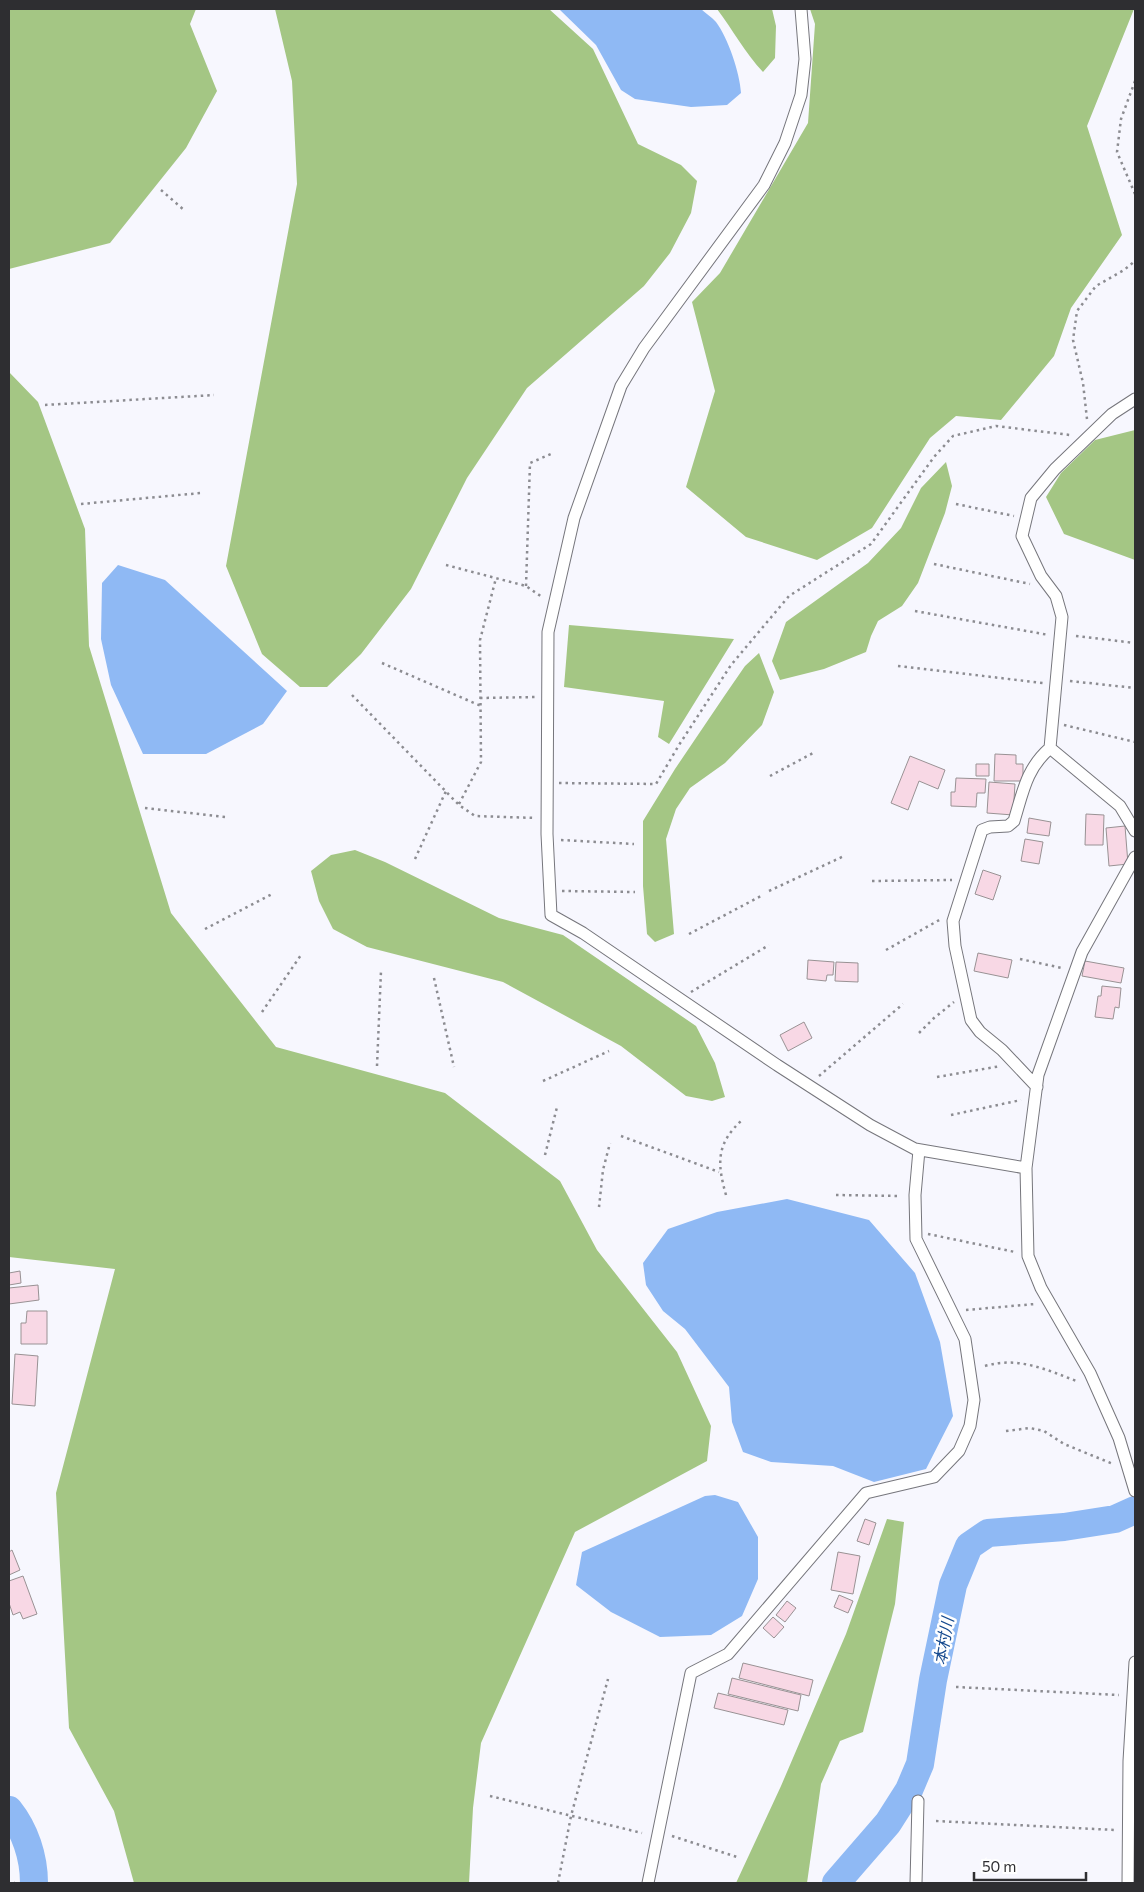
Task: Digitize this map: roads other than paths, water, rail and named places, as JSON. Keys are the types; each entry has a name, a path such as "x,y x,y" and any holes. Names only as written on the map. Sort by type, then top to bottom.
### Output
{"street":[{"path":"801,9 805,58 801,95 785,143 764,185 644,348 621,386 574,518 548,632 548,880 551,915 583,933 777,1065 870,1125 919,1150 1026,1168"},
{"path":"1037,1087 1002,1050 980,1032 971,1020 955,946 953,921 982,830 990,827 1008,826 1014,821 1029,772 1037,759 1050,748 1062,616 1056,596 1041,576 1022,536 1031,498 1055,469 1112,414 1135,399"},
{"path":"1050,748 1120,806 1135,831"},
{"path":"1135,857 1082,952 1038,1075 1026,1168 1028,1256 1041,1288 1090,1373 1119,1438 1135,1491"},
{"path":"648,1883 690,1673 728,1654 866,1493 934,1477 959,1451 970,1426 974,1400 964,1339 916,1239 915,1195 919,1150"},
{"path":"1128,1883 1129,1761 1135,1662"},
{"path":"916,1883 918,1801"}],"water":[{"path":"559,9 701,9 713,18 725,37 736,66 741,93 727,105 691,107 635,99 621,90 596,45"},
{"path":"118,565 165,580 287,691 263,724 206,754 143,754 111,685 101,639 102,583"},
{"path":"787,1199 869,1220 915,1273 940,1342 953,1416 926,1469 874,1482 833,1466 771,1462 743,1452 732,1422 729,1387 685,1329 663,1311 646,1285 643,1263 668,1229 717,1212"},
{"path":"715,1495 738,1502 758,1537 758,1579 742,1616 711,1635 660,1637 611,1612 576,1585 582,1552 705,1496"}],"waterway":[{"name":"本村川","path":"836,1883 888,1823 909,1790 920,1764 933,1680 953,1585 969,1546 988,1533 1064,1527 1115,1519 1135,1510"},
{"path":"9,1810 20,1826 28,1844 34,1873 34,1883"}]}
